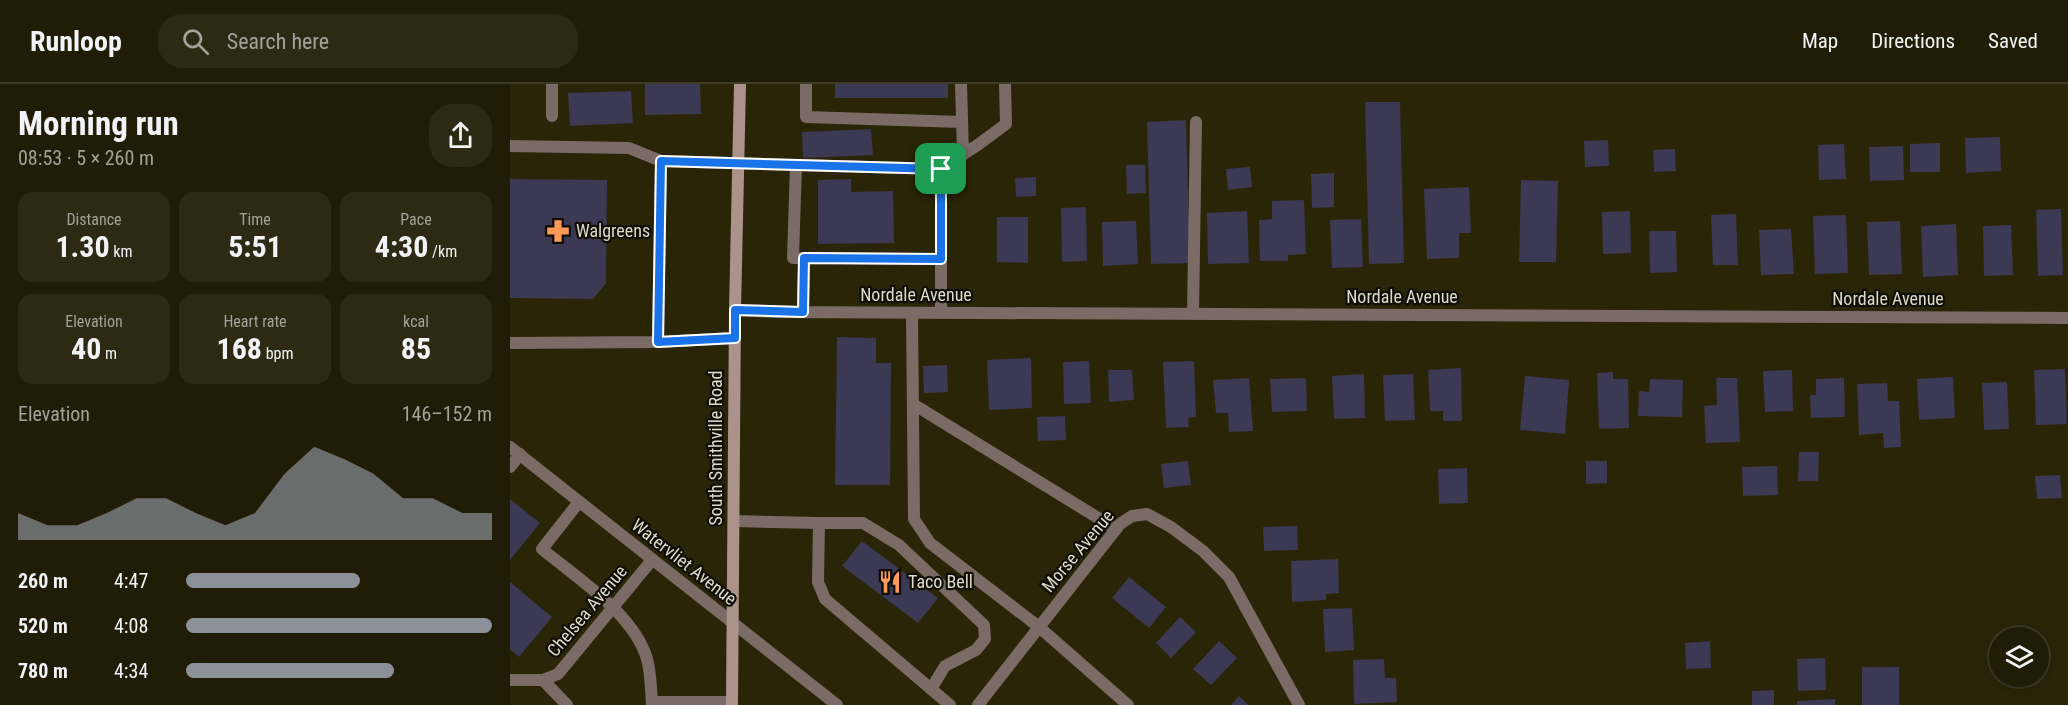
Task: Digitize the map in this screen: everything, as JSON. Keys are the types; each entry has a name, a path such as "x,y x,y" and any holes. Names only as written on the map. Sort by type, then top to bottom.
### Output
{"main road":[{"name":"South Smithville Road","path":"732,704 735,310 740,84"}],"street":[{"path":"552,84 552,116"},
{"path":"807,84 806,117 962,122"},
{"path":"961,84 963,154"},
{"path":"510,146 629,148 661,161 941,169 1006,124 1005,84"},
{"path":"1193,314 1196,122"},
{"path":"658,342 661,161"},
{"path":"796,165 793,258 941,259"},
{"path":"941,169 941,313"},
{"path":"803,312 804,258"},
{"name":"Nordale Avenue","path":"735,310 912,313 2068,318"},
{"path":"912,313 914,519 930,543 1039,627 1128,705"},
{"path":"510,343 658,342 735,338"},
{"path":"913,404 1116,529"},
{"path":"510,467 515,451"},
{"name":"Watervliet Avenue","path":"515,451 837,705"},
{"path":"579,502 542,549 613,608 639,639 647,660 652,704 732,704"},
{"name":"Morse Avenue","path":"978,705 1120,524 1132,516 1147,514 1171,527 1203,551 1229,577 1299,705"},
{"path":"734,521 863,523 899,545 984,625 985,639 976,650 945,666 931,689"},
{"path":"819,522 818,582 825,600 950,705"},
{"name":"Chelsea Avenue","path":"510,680 543,680 558,675 652,560"},
{"path":"543,680 567,705"}],"building":[{"path":"645,84 700,84 701,114 645,115"},
{"path":"835,84 948,84 948,98 835,98"},
{"path":"631,91 633,123 570,126 568,93"},
{"path":"1365,102 1400,102 1404,263 1369,264"},
{"path":"1186,120 1190,263 1151,264 1147,122"},
{"path":"871,129 873,155 803,158 802,132"},
{"path":"2000,137 2001,171 1966,173 1965,138"},
{"path":"1608,140 1609,166 1585,167 1584,141"},
{"path":"1940,143 1940,172 1910,172 1910,144"},
{"path":"1844,144 1846,179 1819,180 1818,145"},
{"path":"1903,146 1904,180 1870,181 1869,147"},
{"path":"1675,149 1676,171 1654,172 1653,150"},
{"path":"1126,165 1145,165 1146,193 1127,194"},
{"path":"1250,167 1252,187 1228,190 1226,169"},
{"path":"1334,173 1334,207 1312,208 1311,174"},
{"path":"1036,177 1036,196 1016,197 1015,178"},
{"name":"Walgreens","path":"510,179 607,180 606,283 593,299 510,298"},
{"path":"851,179 851,192 893,191 894,243 818,244 818,180"},
{"path":"1521,180 1558,181 1556,262 1519,262"},
{"path":"1469,187 1471,233 1459,233 1459,258 1427,259 1424,189"},
{"path":"1304,200 1306,254 1288,255 1288,261 1260,261 1259,220 1272,219 1272,201"},
{"path":"1086,207 1087,261 1062,262 1061,208"},
{"path":"2061,209 2063,275 2038,276 2036,210"},
{"path":"1247,211 1249,263 1208,264 1207,213"},
{"path":"1630,211 1631,253 1603,254 1602,212"},
{"path":"1736,214 1738,265 1713,265 1711,215"},
{"path":"1846,215 1848,273 1815,274 1813,216"},
{"path":"997,217 1028,217 1028,263 997,262"},
{"path":"1361,219 1363,267 1332,268 1330,220"},
{"path":"1136,221 1138,264 1103,266 1102,222"},
{"path":"1900,221 1902,274 1869,275 1867,222"},
{"path":"1956,224 1958,275 1923,277 1921,226"},
{"path":"2011,225 2013,275 1984,276 1983,226"},
{"path":"1791,229 1794,274 1761,275 1759,230"},
{"path":"1649,231 1676,231 1677,272 1650,273"},
{"path":"837,337 876,338 876,363 891,363 890,485 835,485"},
{"path":"1031,358 1032,408 989,410 987,360"},
{"path":"1089,361 1091,403 1064,404 1063,362"},
{"path":"1194,361 1196,417 1188,418 1189,427 1166,428 1163,362"},
{"path":"947,365 948,392 924,393 923,366"},
{"path":"1461,368 1462,421 1443,421 1443,411 1430,411 1428,370"},
{"path":"2065,369 2067,424 2036,425 2034,370"},
{"path":"1108,370 1132,370 1134,400 1109,402"},
{"path":"1792,370 1793,411 1765,412 1763,371"},
{"path":"1613,372 1613,379 1628,379 1629,428 1599,429 1597,373"},
{"path":"1364,374 1365,418 1334,419 1332,376"},
{"path":"1413,374 1415,420 1385,421 1383,375"},
{"path":"1525,376 1569,380 1565,434 1520,430"},
{"path":"1953,377 1955,418 1919,420 1917,379"},
{"path":"1249,378 1253,431 1229,432 1228,413 1216,413 1213,380"},
{"path":"1306,378 1307,411 1272,412 1270,379"},
{"path":"1716,378 1737,378 1740,442 1706,443 1704,406 1717,405"},
{"path":"1844,378 1845,417 1811,418 1810,395 1816,395 1816,379"},
{"path":"1650,379 1683,380 1682,417 1638,416 1639,391 1649,392"},
{"path":"2007,382 2009,429 1984,430 1982,383"},
{"path":"1887,383 1888,401 1899,401 1901,447 1884,448 1883,433 1859,435 1857,384"},
{"path":"1065,416 1066,440 1038,441 1037,417"},
{"path":"1799,452 1819,452 1818,481 1798,481"},
{"path":"1188,461 1191,485 1164,488 1161,464"},
{"path":"1586,461 1607,461 1607,483 1586,484"},
{"path":"1777,466 1778,495 1743,496 1742,467"},
{"path":"1467,468 1468,503 1439,504 1438,469"},
{"path":"2060,475 2062,498 2037,499 2035,476"},
{"path":"510,499 540,523 510,560"},
{"path":"1297,526 1298,550 1264,551 1263,527"},
{"name":"Taco Bell","path":"862,541 938,598 918,623 842,566"},
{"path":"1338,559 1339,593 1326,594 1326,600 1292,602 1291,561"},
{"path":"1129,577 1166,607 1149,628 1112,598"},
{"path":"510,582 552,617 519,657 510,649"},
{"path":"1352,608 1354,650 1325,652 1323,609"},
{"path":"1180,617 1196,632 1171,658 1156,643"},
{"path":"1219,641 1237,658 1211,685 1193,669"},
{"path":"1710,641 1711,668 1686,669 1685,643"},
{"path":"1825,658 1826,690 1798,691 1797,659"},
{"path":"1384,659 1385,678 1396,678 1397,702 1354,704 1353,660"},
{"path":"1862,667 1899,667 1899,705 1862,705"},
{"path":"1774,690 1774,705 1752,705 1752,691"},
{"path":"1239,696 1249,705 1231,705"},
{"path":"1835,699 1835,705 1797,705 1797,701"}],"place":[{"name":"Walgreens","path":"558,231"},
{"name":"Taco Bell","path":"890,582"}],"route":[{"path":"661,161 941,169 941,259 804,258 803,312 735,310 735,338 658,342 661,161"}]}
